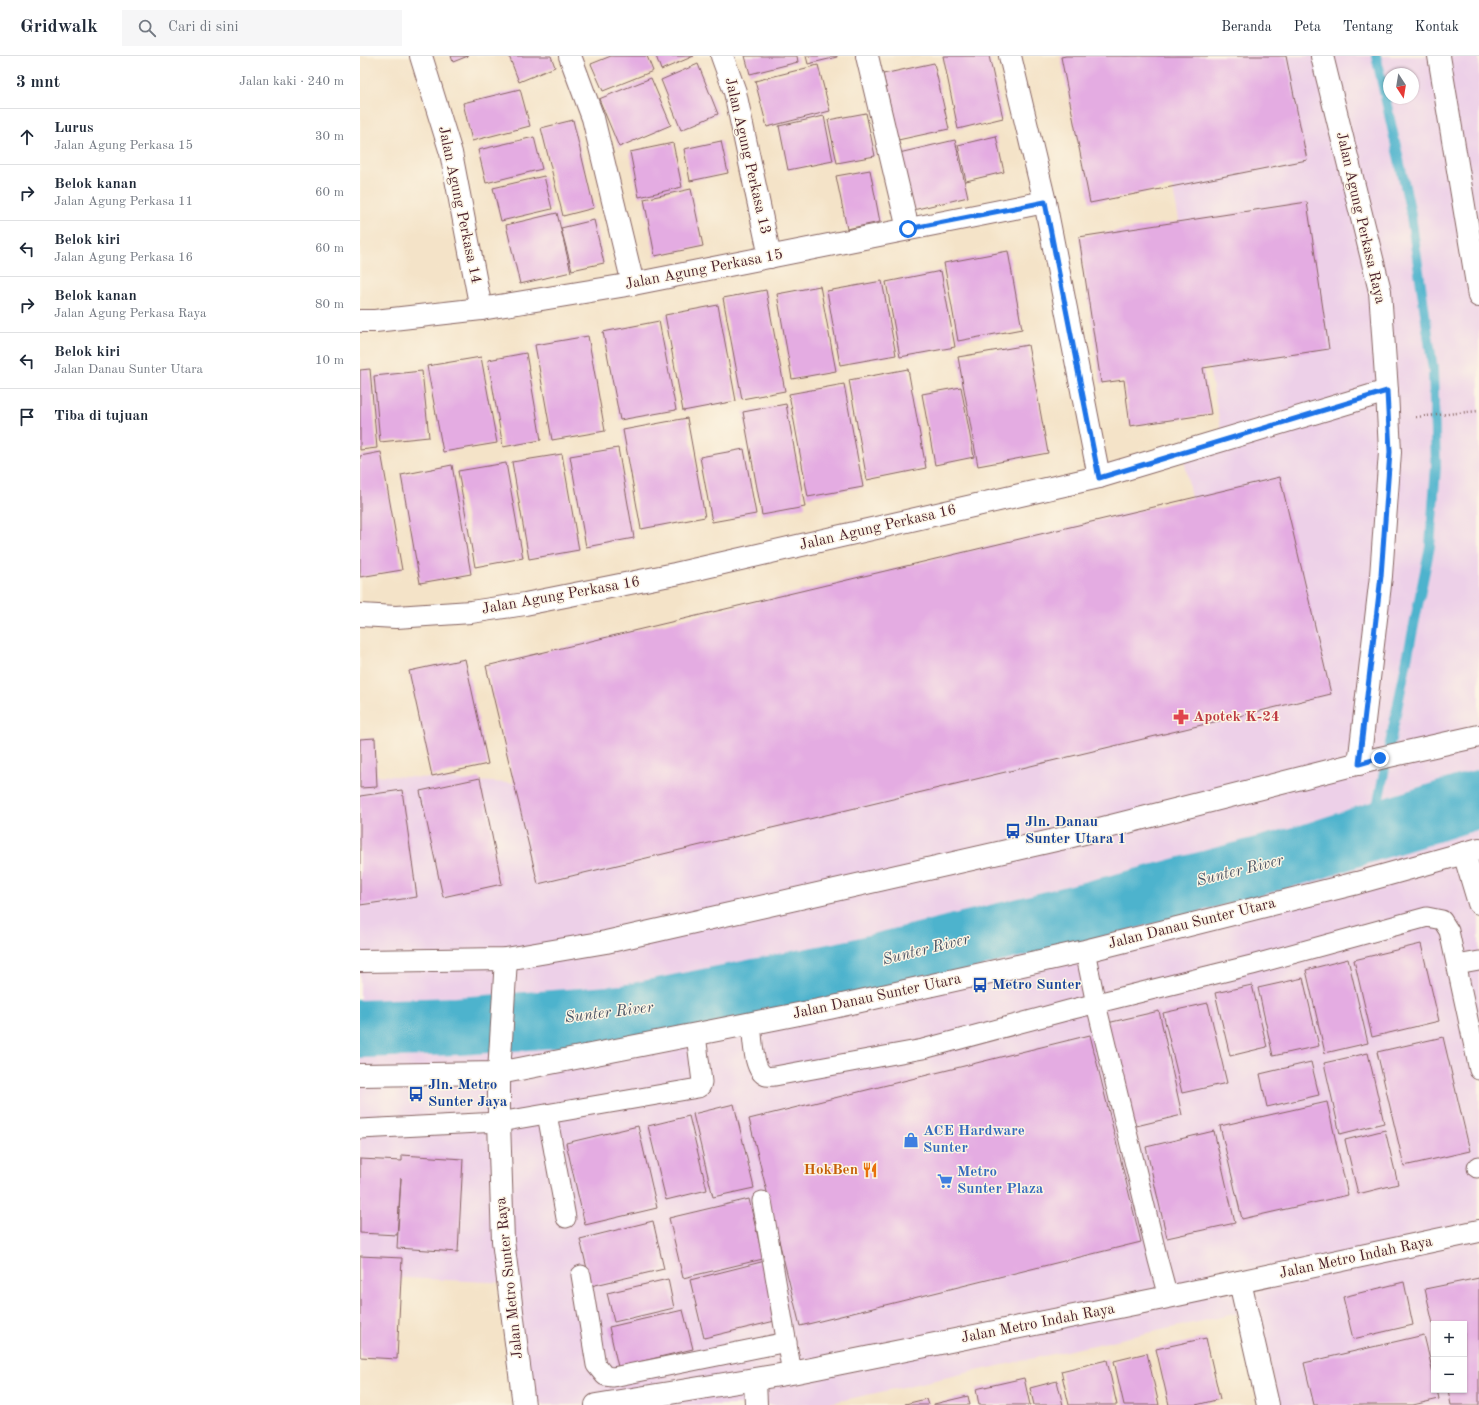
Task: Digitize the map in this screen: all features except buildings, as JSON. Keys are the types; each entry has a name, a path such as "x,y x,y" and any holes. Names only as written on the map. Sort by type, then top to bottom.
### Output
{"street":[{"name":"Jalan Agung Perkasa 14","path":"421,56 451,153 481,309"},
{"path":"570,56 593,118 633,284"},
{"name":"Jalan Agung Perkasa 13","path":"722,56 735,92 770,257"},
{"path":"867,56 908,229"},
{"path":"1010,56 1045,202 1099,478"},
{"name":"Jalan Agung Perkasa Raya","path":"1322,56 1380,291 1387,391 1390,452 1382,569 1359,764"},
{"path":"1440,56 1479,296"},
{"name":"Jalan Agung Perkasa 15","path":"360,321 374,321 481,309 633,284 1045,202"},
{"name":"Jalan Agung Perkasa 16","path":"360,614 396,617 471,612 525,604 675,574 1099,478 1387,391"},
{"path":"360,961 506,959 606,942 1045,842 1380,758 1472,738"},
{"path":"1474,850 1479,903"},
{"name":"Jalan Danau Sunter Utara","path":"360,1075 499,1073 836,1007 1085,951 1357,883 1474,850"},
{"name":"Jalan Metro Sunter Raya","path":"506,959 499,1050 499,1122 503,1241 524,1405"},
{"name":"Jalan Metro Indah Raya","path":"596,1405 792,1373 1168,1298 1479,1231"},
{"path":"1240,1282 1268,1405"},
{"path":"755,1380 756,1405"}],"lane":[{"path":"751,1023 755,1060 760,1071 767,1076 775,1076 923,1049 1069,1010 1252,965 1427,917 1442,920 1449,932 1479,1070"},
{"path":"1085,951 1096,1004 1168,1298"},
{"path":"1457,965 1479,961"},
{"path":"360,1129 499,1122 698,1088 701,1086 702,1082 696,1035"},
{"path":"547,1114 566,1218"},
{"path":"762,1201 792,1373"},
{"path":"581,1275 596,1365 605,1376 613,1377 787,1342"}],"path":[{"path":"1412,418 1479,411"}],"shaded area":[{"path":"1146,56 1479,56 1479,1405 1280,1405 1257,1309 821,1405 519,1405 511,1283 360,1276 360,774 541,785 1214,628 1184,458 1223,438"}],"waterway":[{"path":"1372,832 1430,546 1436,467 1433,369 1410,209 1376,56"},
{"name":"Sunter River","path":"360,1029 458,1026 625,1014 856,968 1127,901 1308,853 1479,799"},
{"name":"Sunter River","path":"1477,800 1479,806"}],"place":[{"name":"Apotek K-24","path":"1181,717"},
{"name":"Jln. Danau Sunter Utara 1","path":"1013,831"},
{"name":"Metro Sunter","path":"980,985"},
{"name":"Jln. Metro Sunter Jaya","path":"416,1094"},
{"name":"ACE Hardware Sunter","path":"911,1140"},
{"name":"HokBen","path":"870,1170"},
{"name":"Metro Sunter Plaza","path":"945,1181"}],"route":[{"path":"908,229 1045,202 1099,478 1387,391 1390,452 1381,576 1359,764 1380,758"}]}
